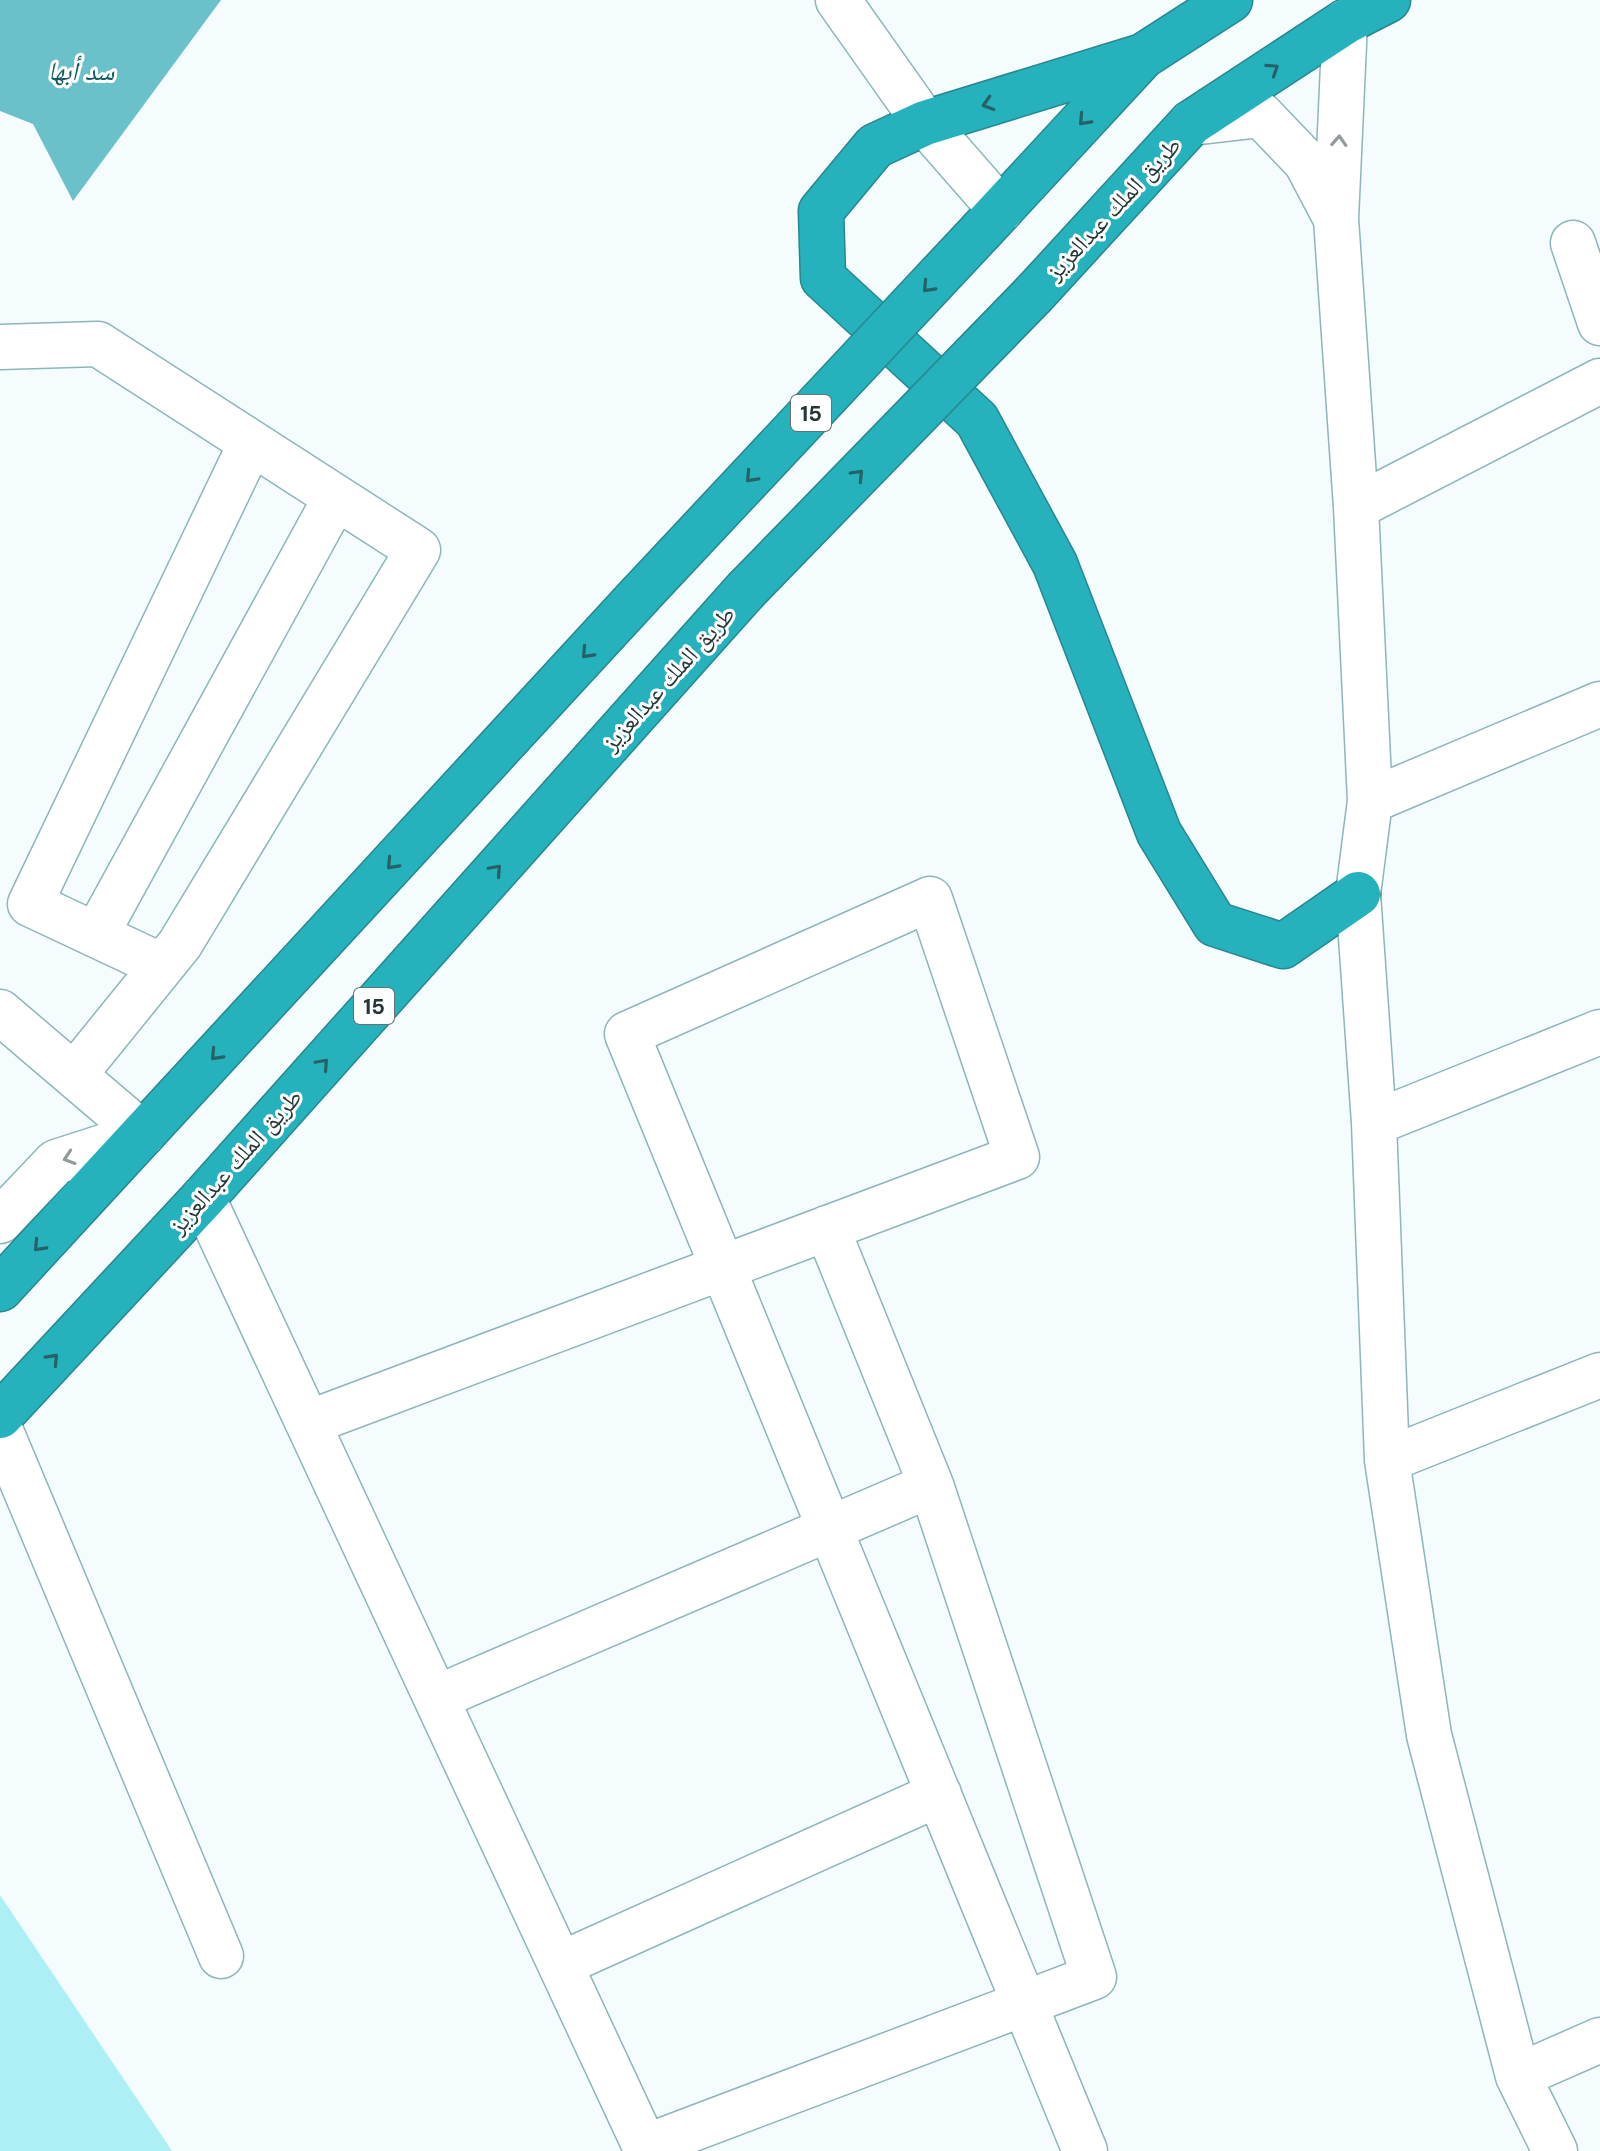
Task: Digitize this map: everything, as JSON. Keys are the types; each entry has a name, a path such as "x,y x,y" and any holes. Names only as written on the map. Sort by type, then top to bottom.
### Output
{"highway":[{"name":"15","path":"0,1289 640,595 1143,56 1230,0"},
{"name":"طريق الملك عبدالعزيز","path":"0,1416 203,1198 745,591 1034,294 1191,123 1345,22 1388,0"},
{"path":"1143,56 925,123 875,146 821,211 823,278 977,420 1055,564 1159,833 1215,924 1283,946 1358,894"}],"street":[{"path":"838,0 991,220"},
{"path":"1345,22 1336,219 1356,507 1370,801 1358,894 1374,1123 1387,1460 1429,1735 1518,2076 1555,2151"},
{"path":"1191,123 1261,115 1306,162 1336,219"},
{"path":"1573,243 1600,323"},
{"path":"0,347 98,344 418,550 180,944 74,1075"},
{"path":"1356,507 1600,381"},
{"path":"162,966 30,904 251,443"},
{"path":"96,935 336,497"},
{"path":"1370,801 1600,704"},
{"path":"308,1423 723,1267 1017,1157 930,899 627,1034 723,1267 1085,2151"},
{"path":"0,1012 143,1134"},
{"path":"1374,1123 1600,1032"},
{"path":"0,1221 56,1162 143,1134"},
{"path":"203,1198 646,2149 1094,1977 931,1485 827,1228"},
{"path":"1387,1460 1600,1375"},
{"path":"0,1429 221,1956"},
{"path":"436,1698 931,1485"},
{"path":"561,1964 939,1794"},
{"path":"1518,2076 1600,2040"}],"shaded area":[{"path":"0,1895 172,2151 0,2151"}],"water":[{"name":"سد أبها","path":"0,0 221,0 73,201 33,124 0,111"}]}
